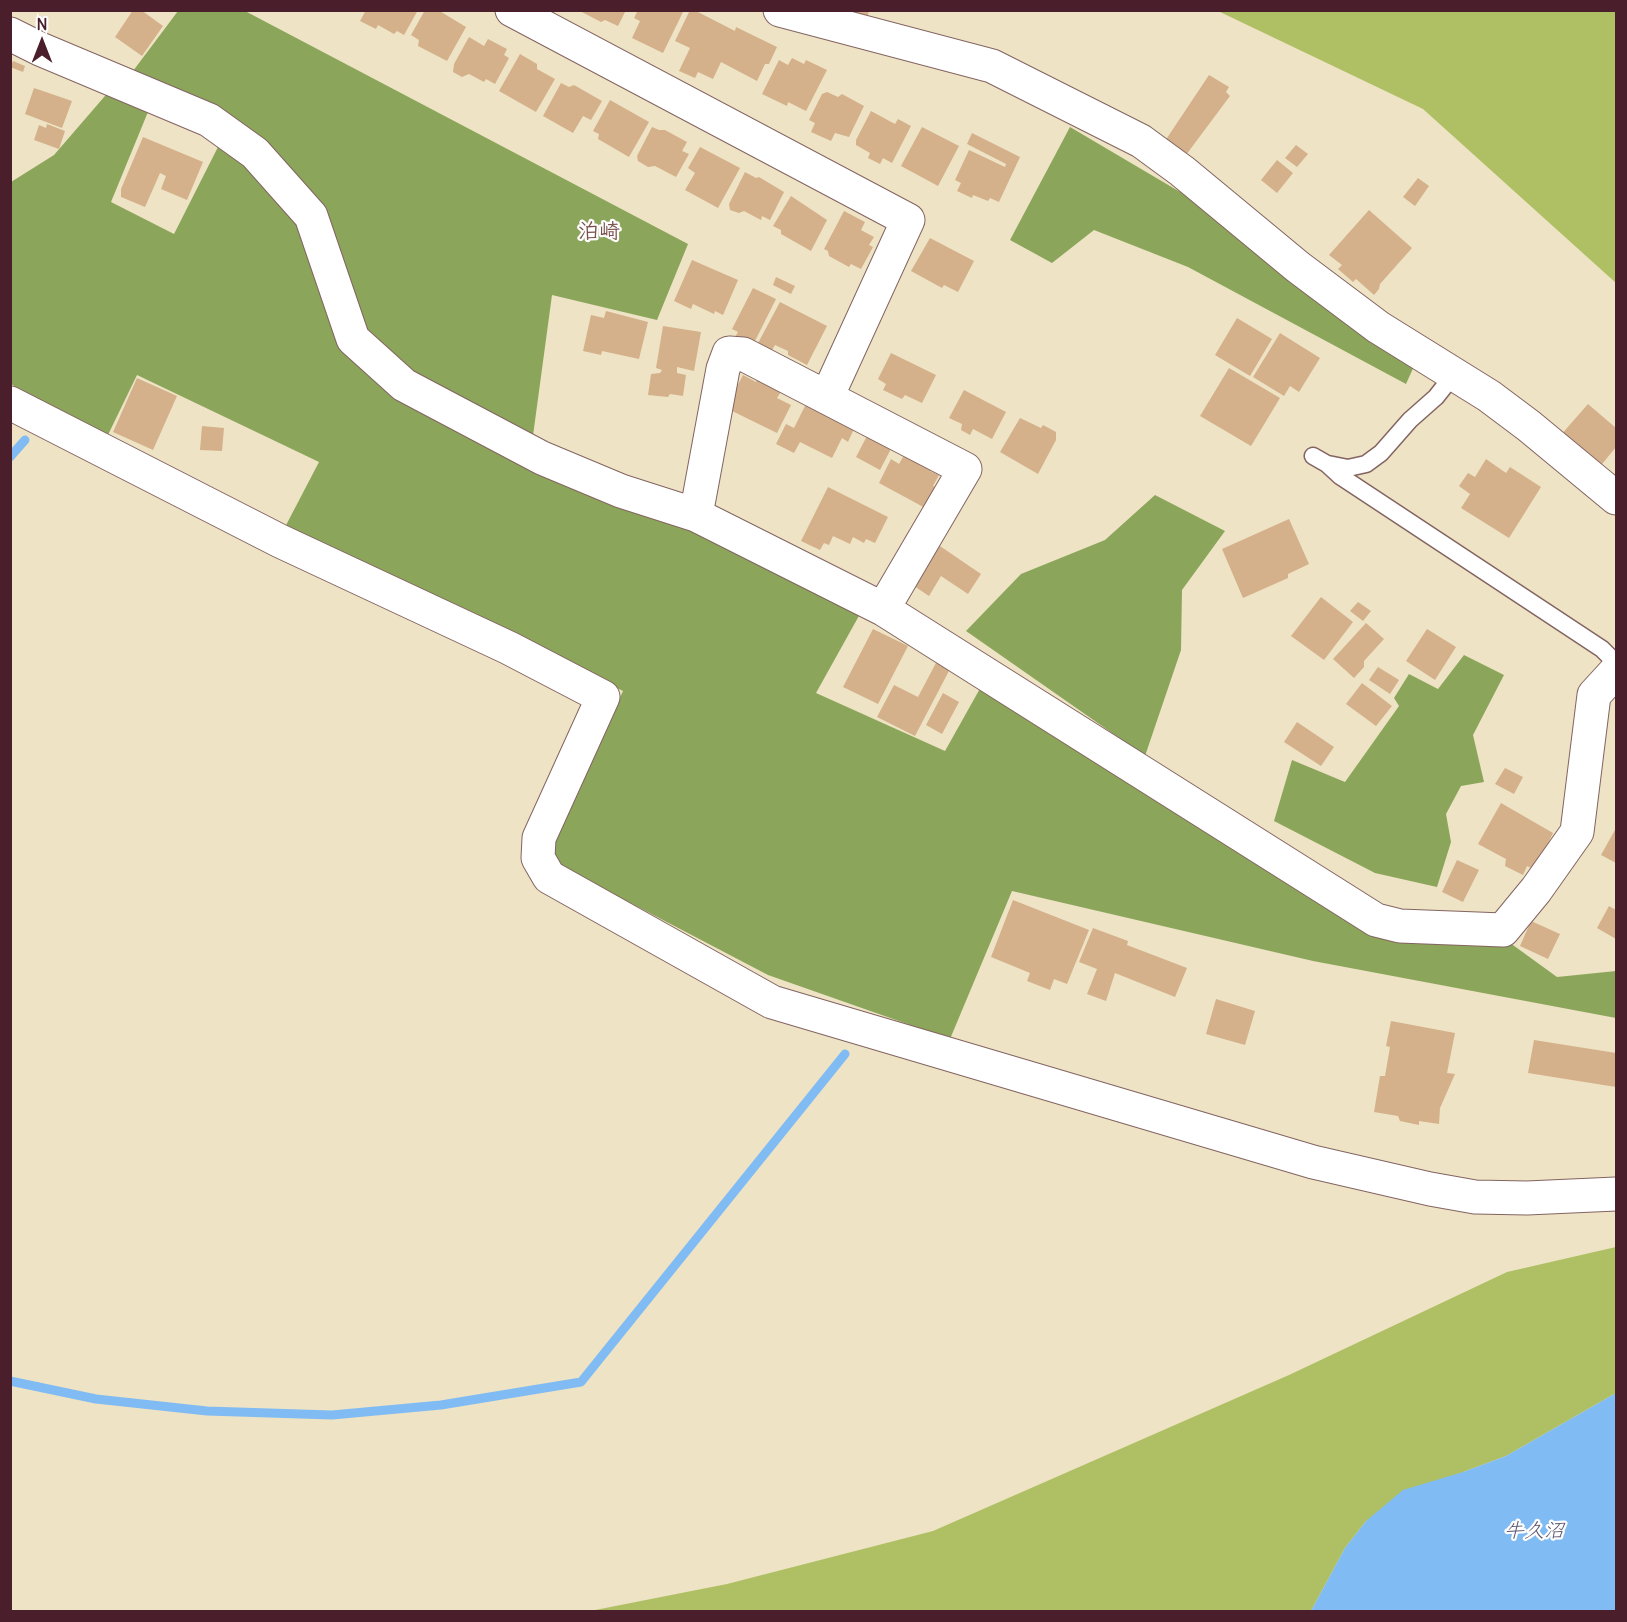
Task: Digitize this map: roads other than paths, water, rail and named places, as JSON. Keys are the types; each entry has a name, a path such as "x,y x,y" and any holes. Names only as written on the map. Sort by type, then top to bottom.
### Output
{"street":[{"path":"512,10 908,220 827,397"},
{"path":"780,10 992,66 1141,141 1190,177 1298,267 1378,327 1419,354 1455,373 1529,426 1617,498"},
{"path":"10,34 40,50 209,120 255,153 311,216 352,339 404,385 542,458 621,491 696,515 883,609 1376,920 1400,926 1503,930 1536,890 1577,831 1594,695 1617,671"},
{"path":"696,515 723,369 729,353 744,354 965,469 883,609"},
{"path":"10,403 280,541 509,648 603,697 538,838 538,858 549,878 772,1002 1313,1162 1430,1189 1485,1197 1527,1198 1617,1194"}],"lane":[{"path":"1455,373 1436,397 1410,420 1381,453 1366,464 1348,468 1320,460 1340,476 1602,649 1617,663"}],"water":[{"name":"牛久沼","path":"1616,1393 1616,1611 1311,1611 1345,1548 1366,1521 1403,1490 1506,1456"}],"waterway":[{"path":"10,457 25,440"},
{"path":"10,1381 96,1399 207,1411 332,1415 441,1405 581,1382 845,1054"}],"district":[{"name":"泊崎","path":"599,232"}]}
